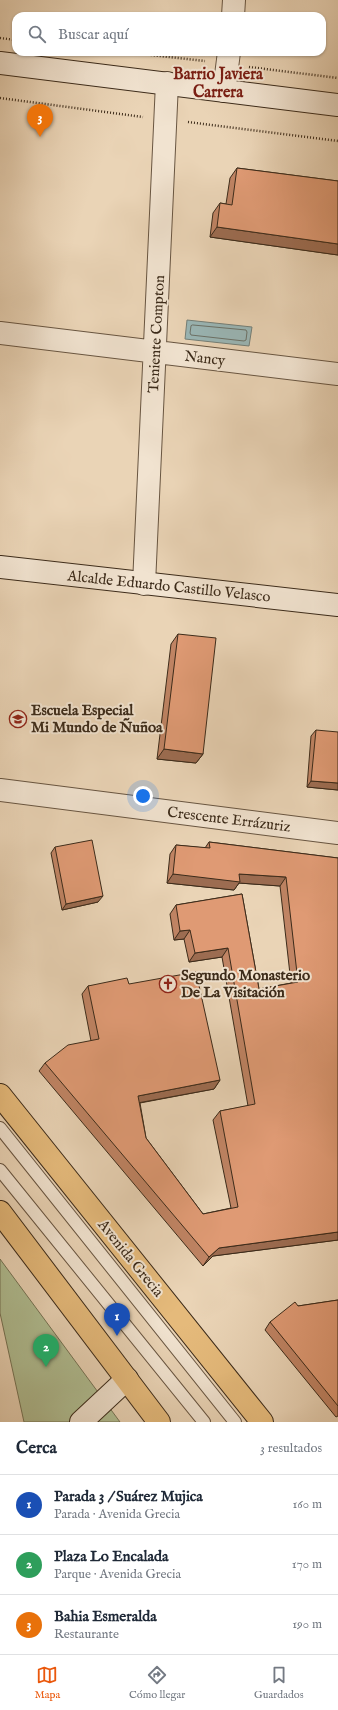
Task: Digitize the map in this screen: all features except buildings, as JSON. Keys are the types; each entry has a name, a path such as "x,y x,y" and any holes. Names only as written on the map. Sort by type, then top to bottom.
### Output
{"main road":[{"name":"Avenida Grecia","path":"0,1095 262,1422"},
{"path":"0,1212 159,1422"}],"street":[{"path":"233,12 234,0"},
{"path":"224,91 228,56"},
{"path":"0,63 338,105"},
{"name":"Teniente Compton","path":"144,584 167,83"},
{"name":"Nancy","path":"0,333 338,374"},
{"name":"Alcalde Eduardo Castillo Velasco","path":"0,567 338,605"},
{"name":"Crescente Errázuriz","path":"0,790 338,833"},
{"path":"81,1422 127,1379"}],"lane":[{"path":"0,1128 235,1422"},
{"path":"0,1170 204,1422"}],"path":[{"path":"0,38 12,40"}],"green space":[{"path":"0,1259 120,1422 24,1422 0,1313"}],"water":[{"path":"187,320 252,327 249,346 185,339"}],"place":[{"name":"Bahia Esmeralda","path":"40,137"},
{"name":"Escuela Especial Mi Mundo de Ñuñoa","path":"18,719"},
{"name":"Segundo Monasterio De La Visitación","path":"168,984"},
{"name":"Parada 3 / Suárez Mujica","path":"117,1336"},
{"name":"Plaza Lo Encalada","path":"46,1367"}],"district":[{"name":"Barrio Javiera Carrera","path":"218,82"}]}
